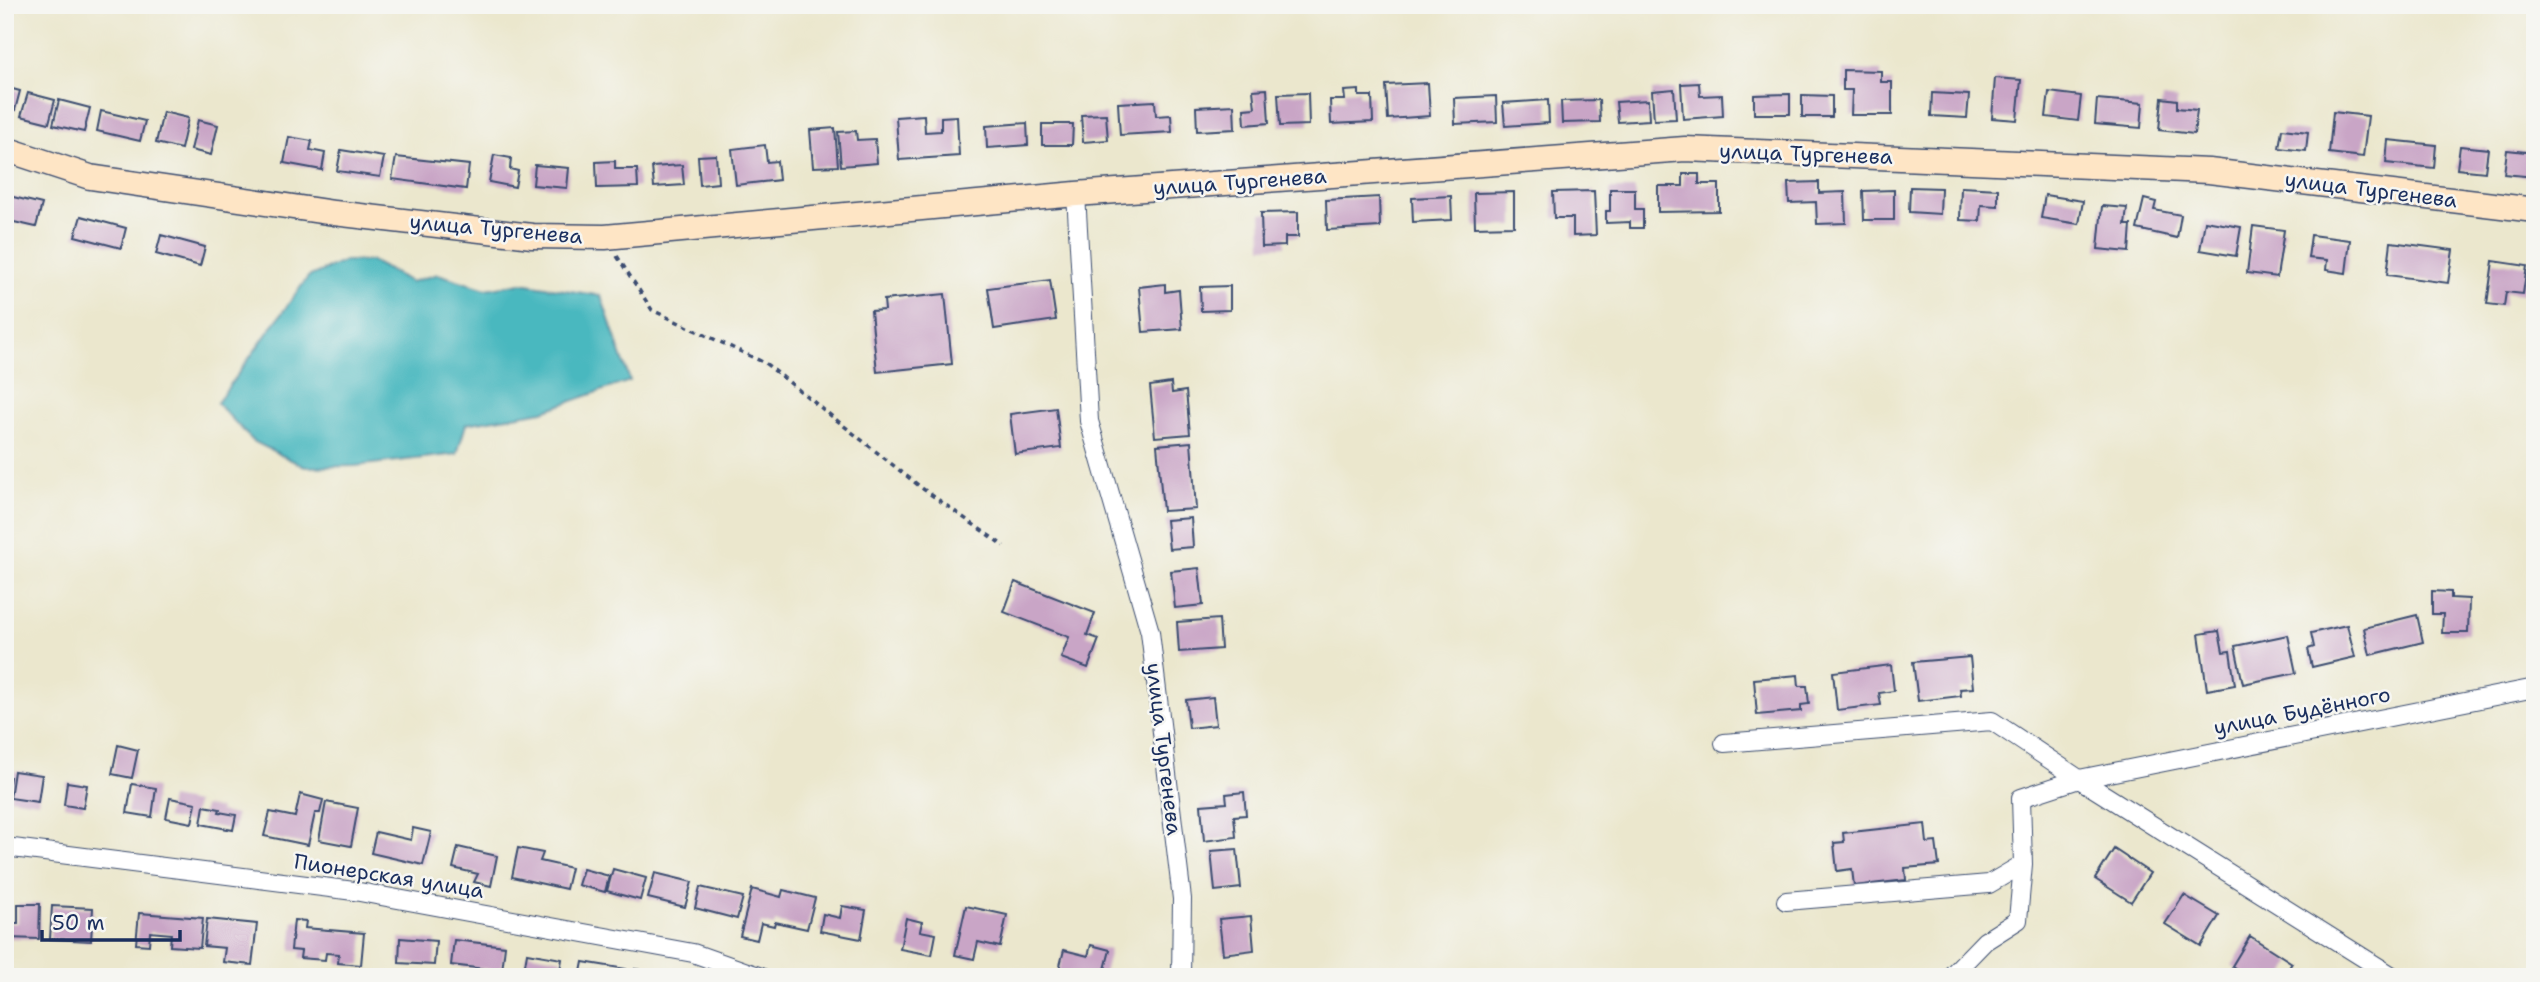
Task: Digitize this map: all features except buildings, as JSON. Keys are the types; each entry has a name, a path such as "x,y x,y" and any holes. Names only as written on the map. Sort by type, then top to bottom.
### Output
{"street":[{"name":"улица Тургенева","path":"5,149 90,177 320,211 532,236 605,237 1076,194 1685,149 2209,171 2535,210"},
{"name":"улица Тургенева","path":"1076,194 1089,421 1150,632 1182,899 1181,977"},
{"name":"улица Будённого","path":"1951,977 1985,941 2018,920 2023,864 2021,798 2079,779 2535,688"},
{"path":"1724,743 1992,721 2079,779 2394,977"},
{"name":"Пионерская улица","path":"5,847 354,891 693,953 761,977"},
{"path":"1786,901 1989,884 2023,864"}],"path":[{"path":"605,237 652,310 765,363 923,489 1004,546"}],"water":[{"path":"345,261 371,261 411,282 438,274 486,289 521,283 601,296 630,381 543,411 466,424 457,454 355,466 305,467 253,441 217,403 308,277"}]}
